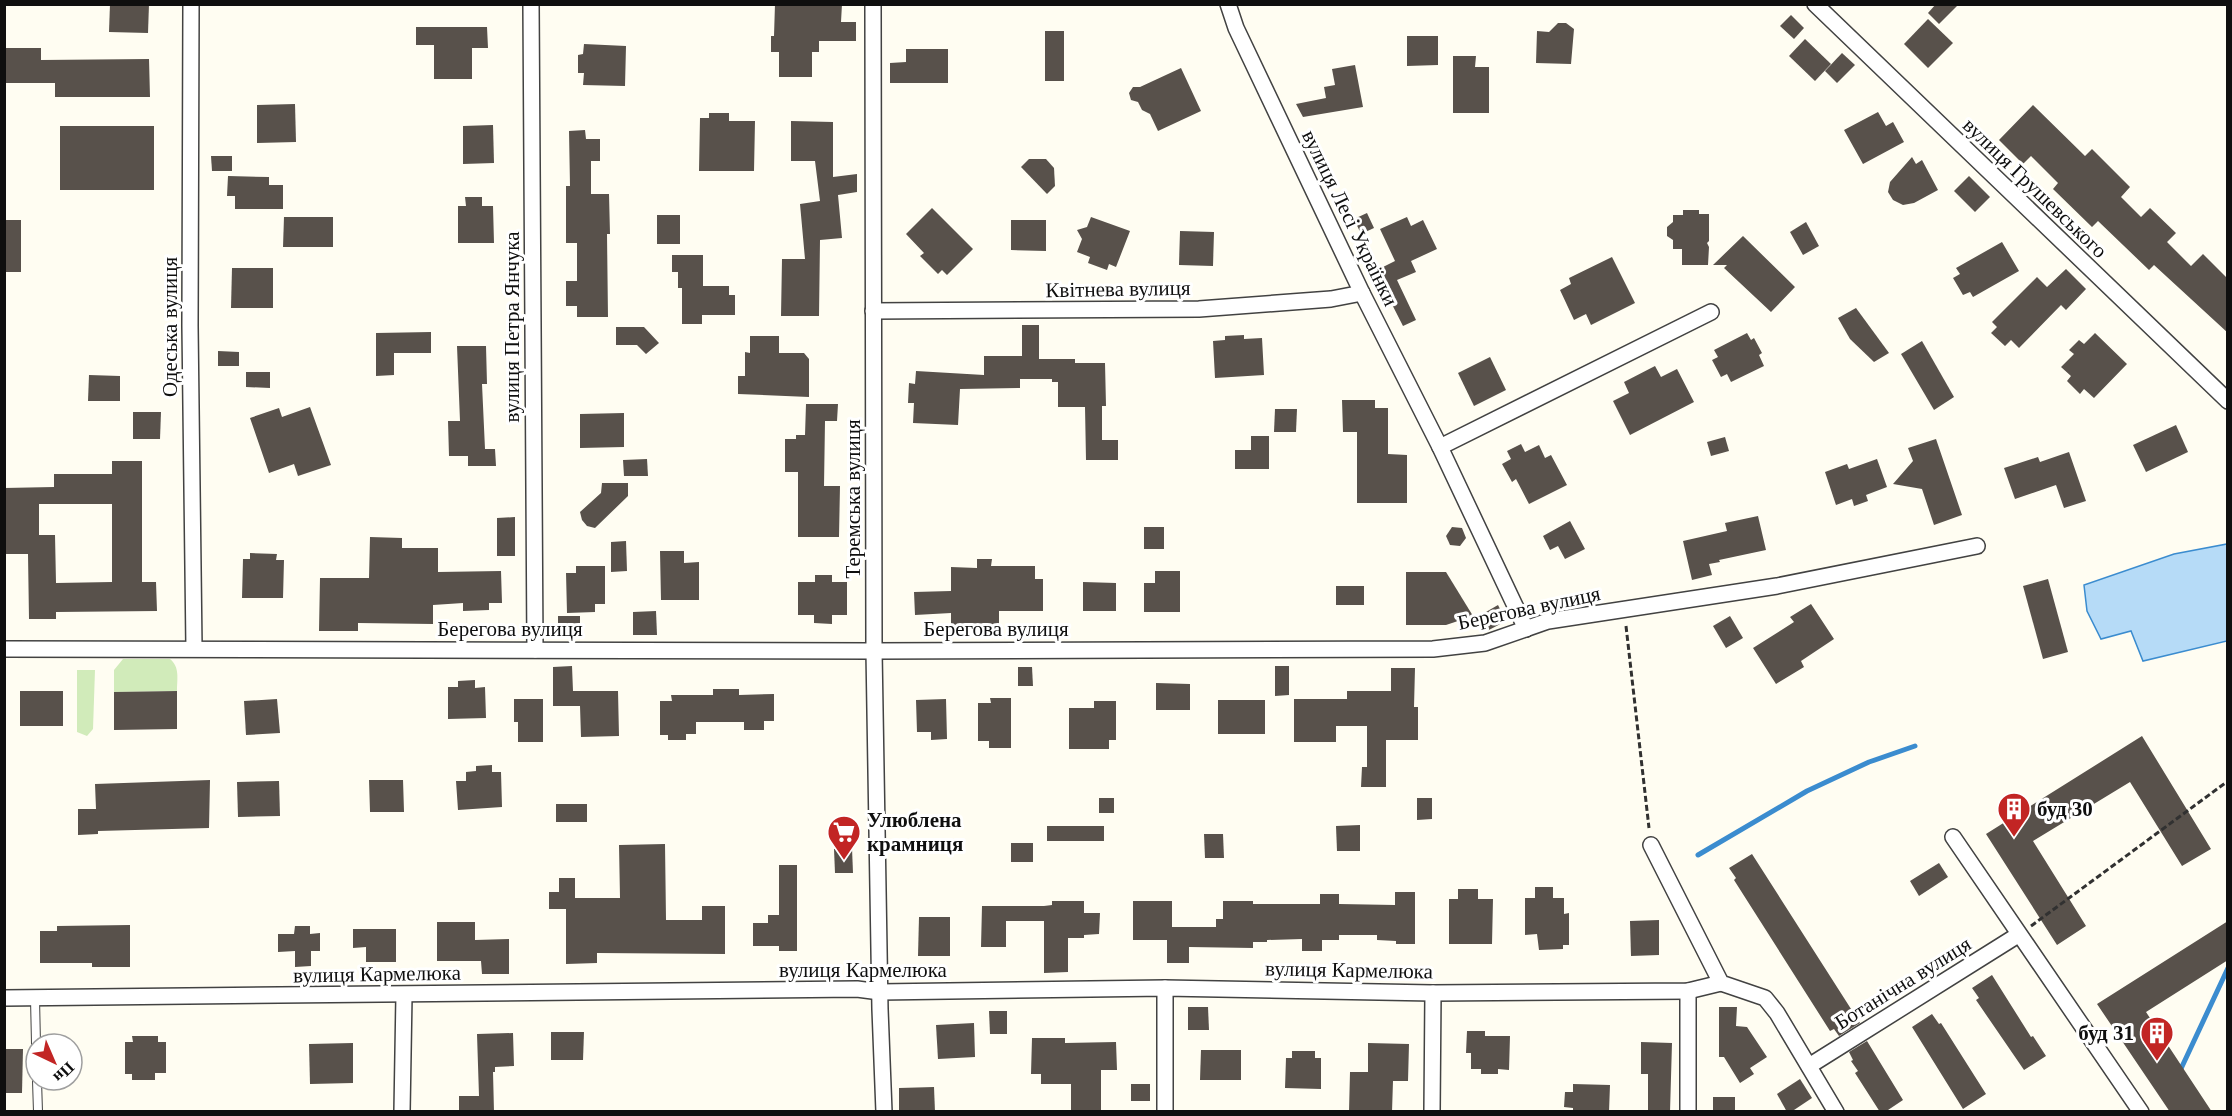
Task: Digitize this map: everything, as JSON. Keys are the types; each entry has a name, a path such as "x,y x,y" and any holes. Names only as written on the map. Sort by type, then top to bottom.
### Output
{"street":[{"name":"Одеська вулиця","path":"191,4 190,326 194,648"},
{"name":"вулиця Петра Янчука","path":"531,4 535,650"},
{"name":"Теремська вулиця","path":"873,4 874,651 884,1112"},
{"name":"вулиця Лесі Українки","path":"1228,4 1236,28 1362,293 1440,447 1526,629"},
{"name":"вулиця Грушевського","path":"1815,4 2228,401"},
{"name":"Квітнева вулиця","path":"873,311 1199,309 1297,302 1362,293"},
{"path":"1440,447 1711,312"},
{"name":"Берегова вулиця","path":"4,649 874,651 1433,649 1485,643 1548,621 1777,586 1977,546"},
{"path":"1953,837 2141,1112"},
{"path":"1651,845 1721,983 1765,998 1777,1013 1836,1112"},
{"name":"Ботанічна вулиця","path":"1809,1066 2018,935"},
{"name":"вулиця Кармелюка","path":"4,998 845,989 880,992 1165,988 1433,993 1688,991 1721,983"},
{"path":"1165,988 1165,1112"},
{"path":"1688,991 1688,1112"},
{"path":"1432,1112 1433,993"},
{"path":"402,1112 404,995"}],"lane":[{"path":"35,998 36,1032"},
{"path":"37,1092 38,1112"}],"path":[{"path":"1624,610 1651,845"},
{"path":"2018,935 2228,780"}],"green space":[{"path":"123,659 170,659 177,669 177,691 114,692 114,670"},
{"path":"77,670 95,670 93,729 87,736 77,732"}],"water":[{"path":"2227,544 2227,641 2143,661 2131,631 2101,639 2087,611 2084,585 2174,554"}],"building":[{"path":"110,4 149,4 148,33 109,32"},
{"path":"775,4 842,4 841,22 856,22 856,41 819,41 819,52 812,52 812,77 779,77 779,52 771,52"},
{"path":"1936,4 1959,4 1939,24 1928,13"},
{"path":"1791,15 1804,28 1794,39 1780,26"},
{"path":"1928,19 1953,43 1928,68 1904,44"},
{"path":"1558,23 1566,23 1574,29 1571,64 1536,63 1537,31 1549,32"},
{"path":"416,27 487,27 488,48 472,48 472,79 434,79 434,45 416,45"},
{"path":"1045,31 1064,31 1064,81 1045,81"},
{"path":"1407,36 1438,36 1438,65 1407,66"},
{"path":"1805,39 1831,64 1815,81 1789,56"},
{"path":"584,44 626,46 625,86 583,85 584,73 578,73 578,55 583,54"},
{"path":"4,48 41,48 41,60 149,59 150,97 55,97 55,83 4,83"},
{"path":"906,49 948,49 948,83 890,83 890,63 906,62"},
{"path":"1842,53 1855,65 1837,83 1825,71"},
{"path":"1453,56 1476,56 1475,67 1489,67 1489,113 1453,113"},
{"path":"1355,65 1363,107 1303,117 1296,104 1326,98 1324,87 1335,85 1332,69"},
{"path":"1181,68 1201,111 1158,131 1150,114 1142,110 1138,102 1131,100 1129,93 1133,87 1140,87"},
{"path":"295,104 296,142 257,143 257,105"},
{"path":"2033,105 2085,156 2092,149 2130,187 2121,197 2141,217 2150,208 2176,233 2167,242 2191,266 2203,254 2228,279 2228,333 2154,265 2149,270 2098,221 2092,227 2053,189 2058,183 2031,156 2023,164 1999,140"},
{"path":"1878,112 1886,126 1893,122 1904,142 1863,164 1844,130"},
{"path":"709,113 729,113 729,121 755,121 754,171 699,171 700,118 709,118"},
{"path":"791,121 833,122 833,177 857,174 857,192 838,195 842,238 820,240 819,316 781,316 782,259 805,259 800,204 820,201 815,161 791,161"},
{"path":"493,125 494,163 463,164 463,126"},
{"path":"60,126 154,126 154,190 60,190"},
{"path":"585,130 586,139 600,139 600,161 591,161 591,194 609,194 608,317 577,317 577,306 566,306 566,281 577,281 577,243 566,243 566,186 570,186 569,131"},
{"path":"211,156 232,156 232,171 212,171"},
{"path":"1912,157 1916,164 1922,160 1938,190 1914,203 1903,205 1893,200 1888,192 1890,182"},
{"path":"1029,159 1046,159 1054,168 1055,186 1047,194 1021,167"},
{"path":"228,176 269,177 269,185 283,185 283,209 235,209 235,196 227,196"},
{"path":"1969,176 1990,197 1975,212 1954,191"},
{"path":"465,197 482,197 482,206 493,206 494,243 458,243 458,206 466,206"},
{"path":"932,208 973,249 947,275 942,270 938,274 920,256 924,253 906,234"},
{"path":"1683,210 1699,210 1699,214 1709,214 1708,265 1682,265 1682,249 1673,249 1673,240 1667,236 1667,227 1673,222 1673,215 1683,215"},
{"path":"1367,213 1374,228 1361,234 1354,219"},
{"path":"657,215 680,215 680,244 657,244"},
{"path":"284,217 333,217 333,247 283,247"},
{"path":"1091,217 1130,231 1116,267 1109,264 1107,270 1088,263 1090,257 1077,252 1082,239 1077,230 1087,227"},
{"path":"1407,217 1411,226 1423,220 1437,249 1411,261 1416,272 1397,280 1416,320 1403,326 1375,271 1395,261 1380,229"},
{"path":"4,220 21,220 21,272 4,272"},
{"path":"1011,220 1046,220 1046,251 1011,250"},
{"path":"1806,222 1819,246 1803,255 1790,232"},
{"path":"1180,231 1214,232 1213,266 1179,265"},
{"path":"1743,236 1795,287 1771,312 1724,268 1727,265 1713,265"},
{"path":"2002,242 2019,271 1973,297 1970,292 1963,295 1953,278 1960,274 1956,268"},
{"path":"672,255 703,255 703,286 729,286 729,295 735,295 735,315 702,315 702,324 682,324 682,288 678,288 678,272 672,272"},
{"path":"1612,257 1635,303 1591,325 1586,314 1574,320 1560,290 1571,284 1569,278"},
{"path":"232,268 273,268 273,308 231,308"},
{"path":"2066,269 2086,289 2066,310 2061,305 2019,348 2011,340 2005,346 1991,333 1997,327 1992,322 2037,277 2047,287"},
{"path":"1856,308 1889,353 1874,362 1850,339 1838,318"},
{"path":"1022,325 1039,325 1039,359 1075,359 1075,363 1105,363 1106,406 1102,406 1102,440 1118,440 1118,460 1086,460 1085,407 1058,407 1058,382 1052,382 1052,379 1020,379 1020,388 960,389 958,425 913,423 914,403 908,403 909,383 915,384 916,371 984,375 984,356 1022,356"},
{"path":"616,327 644,327 659,343 646,354 637,345 616,345"},
{"path":"431,332 431,353 394,353 394,375 376,376 376,333"},
{"path":"1747,333 1751,340 1754,338 1762,353 1759,355 1764,366 1731,382 1727,374 1721,377 1712,360 1718,357 1714,350"},
{"path":"2095,333 2127,364 2094,398 2084,389 2080,394 2067,381 2071,376 2061,367 2074,354 2069,350 2079,340 2084,344"},
{"path":"1244,335 1244,339 1262,338 1264,375 1215,378 1213,341 1225,340 1225,336"},
{"path":"750,336 779,336 779,353 804,353 809,359 809,397 738,394 738,376 745,376 745,352 750,353"},
{"path":"1922,341 1954,397 1934,410 1901,354"},
{"path":"457,346 486,346 487,384 482,384 485,449 495,449 496,466 468,466 468,456 449,456 448,421 460,421"},
{"path":"218,351 239,352 239,366 218,366"},
{"path":"1490,357 1506,390 1474,406 1458,373"},
{"path":"1655,366 1661,377 1677,369 1694,402 1630,435 1613,401 1629,393 1624,382"},
{"path":"246,372 270,372 270,388 246,387"},
{"path":"89,375 120,376 120,401 88,401"},
{"path":"1342,400 1375,400 1375,408 1388,408 1388,454 1407,455 1407,503 1357,503 1357,432 1343,432"},
{"path":"806,404 838,404 837,421 825,421 824,486 840,486 839,537 798,537 798,472 785,472 785,439 796,439 796,435 805,435"},
{"path":"310,407 331,465 298,476 294,464 269,473 250,418 279,408 282,417"},
{"path":"1275,409 1297,409 1296,432 1274,432"},
{"path":"133,412 161,412 160,439 133,439"},
{"path":"624,413 624,447 580,448 580,414"},
{"path":"2176,425 2188,452 2146,472 2133,445"},
{"path":"1251,436 1269,436 1269,469 1235,469 1235,450 1251,450"},
{"path":"1725,437 1729,451 1711,456 1707,442"},
{"path":"1936,439 1962,515 1934,525 1922,489 1893,484 1913,461 1908,448"},
{"path":"1521,444 1525,452 1539,445 1545,458 1551,455 1567,485 1529,504 1516,479 1512,482 1502,464 1511,459 1507,451"},
{"path":"2069,452 2086,501 2064,508 2056,485 2015,499 2004,468 2038,457 2040,462"},
{"path":"647,459 648,476 624,476 623,460"},
{"path":"1877,459 1887,487 1866,495 1868,501 1854,506 1852,499 1836,505 1825,472 1847,464 1849,469"},
{"path":"112,461 142,461 142,582 156,582 157,611 56,612 56,619 29,619 28,554 4,554 4,488 54,487 54,474 112,474","holes":["39,504 112,504 112,582 56,583 55,535 39,535"]},
{"path":"602,483 628,483 628,496 595,528 587,526 580,512 601,493"},
{"path":"1758,516 1766,550 1709,564 1712,575 1692,580 1683,541 1727,531 1725,523"},
{"path":"515,517 515,556 497,556 497,518"},
{"path":"1570,521 1585,549 1565,559 1558,546 1550,550 1543,536"},
{"path":"1144,527 1164,527 1164,549 1144,549"},
{"path":"1452,527 1462,528 1466,538 1460,546 1450,545 1446,536"},
{"path":"370,537 402,538 402,548 438,548 438,572 501,571 502,603 489,603 489,610 463,611 463,603 433,605 433,624 358,623 358,631 319,631 320,578 369,578"},
{"path":"626,541 627,571 611,572 611,542"},
{"path":"660,551 684,551 684,563 699,562 699,600 661,600"},
{"path":"250,553 277,554 276,560 284,560 283,598 242,598 243,559 250,559"},
{"path":"977,559 992,559 991,566 1035,566 1035,579 1043,579 1043,611 999,611 999,625 968,626 968,635 951,635 951,613 915,615 914,592 951,591 951,567 977,568"},
{"path":"576,566 605,566 605,604 595,604 595,612 567,613 566,573 576,573"},
{"path":"1155,571 1180,571 1180,612 1144,612 1144,583 1155,583"},
{"path":"1406,572 1446,572 1473,616 1446,625 1406,625"},
{"path":"815,575 832,575 832,582 847,582 847,615 832,615 832,624 814,623 814,615 798,615 798,582 815,582"},
{"path":"2048,579 2068,652 2043,659 2023,586"},
{"path":"1083,582 1116,583 1116,611 1083,611"},
{"path":"1336,586 1364,586 1364,605 1336,605"},
{"path":"1811,604 1834,639 1801,661 1804,667 1776,684 1753,648 1794,622 1790,617"},
{"path":"1498,605 1506,621 1487,631 1479,616"},
{"path":"656,611 657,635 633,635 633,612"},
{"path":"558,616 580,616 580,635 558,636"},
{"path":"1730,616 1743,638 1726,648 1713,626"},
{"path":"572,666 573,691 618,691 619,736 581,737 580,706 553,706 553,667"},
{"path":"1275,666 1289,666 1289,695 1275,696"},
{"path":"1018,667 1032,667 1033,686 1018,686"},
{"path":"1391,668 1415,668 1414,707 1418,707 1418,740 1386,740 1386,787 1361,787 1362,767 1367,767 1367,726 1336,726 1336,742 1294,742 1294,699 1347,699 1347,691 1391,691"},
{"path":"475,680 475,688 485,687 486,718 448,719 448,687 458,687 458,681"},
{"path":"1156,683 1190,684 1190,710 1156,710"},
{"path":"713,689 739,689 739,695 774,694 774,721 764,721 764,730 744,730 744,722 696,722 696,734 686,734 686,740 668,740 668,735 660,735 660,701 672,701 671,695 713,695"},
{"path":"20,691 63,691 63,726 20,726"},
{"path":"177,691 177,729 114,730 114,692"},
{"path":"990,698 1011,698 1011,748 989,748 989,741 978,741 978,703 991,703"},
{"path":"277,699 280,733 246,735 244,701"},
{"path":"514,699 543,699 543,742 518,742 518,722 514,722"},
{"path":"946,699 947,739 931,740 931,732 917,732 916,700"},
{"path":"1218,700 1265,700 1265,734 1218,734"},
{"path":"1094,701 1116,701 1116,740 1109,740 1109,749 1069,749 1069,708 1094,708"},
{"name":"буд 30","path":"2142,736 2211,849 2182,866 2130,782 2033,841 2086,926 2057,945 1986,834"},
{"path":"492,765 492,772 501,772 502,807 458,810 456,781 466,781 466,772 476,771 476,766"},
{"path":"210,780 209,828 98,831 98,834 78,835 78,809 96,809 95,784"},
{"path":"369,780 403,780 404,812 370,812"},
{"path":"279,781 280,816 238,817 237,782"},
{"path":"1099,798 1114,798 1114,813 1099,813"},
{"path":"1417,798 1432,798 1432,819 1417,820"},
{"path":"556,804 587,804 587,822 556,822"},
{"path":"1360,825 1360,851 1337,851 1336,826"},
{"path":"1047,826 1104,826 1104,841 1047,841"},
{"path":"1204,834 1223,834 1224,858 1205,858"},
{"path":"1011,843 1033,843 1033,862 1011,862"},
{"path":"665,844 666,920 702,920 702,906 725,906 725,954 597,953 597,963 566,964 566,909 549,909 549,892 559,892 559,878 575,878 575,898 620,898 619,845"},
{"name":"Улюблена крамниця","path":"852,848 853,873 835,873 834,849"},
{"path":"1752,854 1860,1023 1839,1036 1834,1029 1830,1031 1734,880 1736,878 1729,868"},
{"path":"1939,863 1948,877 1919,896 1910,881"},
{"path":"779,865 797,865 797,951 779,951 779,946 753,946 753,923 768,923 768,915 779,915"},
{"path":"1535,887 1553,887 1553,898 1564,898 1564,914 1569,913 1569,945 1563,945 1563,949 1539,950 1537,934 1525,935 1525,898 1535,898"},
{"path":"1458,889 1478,889 1478,899 1493,899 1492,944 1449,944 1449,899 1458,899"},
{"path":"1395,892 1415,892 1415,944 1396,944 1396,941 1377,940 1377,935 1339,935 1339,940 1322,940 1322,951 1302,951 1302,939 1267,940 1267,942 1253,942 1253,948 1189,947 1189,963 1167,963 1167,940 1133,940 1133,901 1172,901 1172,927 1216,927 1216,919 1223,919 1223,901 1253,901 1253,904 1320,904 1320,894 1339,894 1339,904 1395,905"},
{"path":"1052,901 1084,901 1084,913 1100,913 1099,934 1084,935 1084,938 1068,938 1068,972 1044,973 1044,921 1006,921 1006,947 981,947 982,906 1044,906 1052,905"},
{"path":"919,917 950,917 950,956 918,956"},
{"path":"1659,920 1659,955 1631,956 1630,921"},
{"name":"буд 31","path":"2228,921 2228,960 2146,1012 2212,1112 2170,1112 2097,1004"},
{"path":"437,922 475,922 475,940 509,939 509,974 482,974 481,961 437,961"},
{"path":"130,925 130,967 92,967 92,963 40,963 40,931 57,931 57,926"},
{"path":"295,926 310,926 310,934 320,933 320,951 311,951 311,966 295,967 295,951 278,952 278,934 294,934"},
{"path":"353,929 396,929 396,962 366,962 366,947 353,948"},
{"path":"1992,975 2031,1037 2033,1036 2046,1056 2024,1070 1976,1000 1979,998 1972,988"},
{"path":"1188,1007 1208,1007 1209,1030 1188,1030"},
{"path":"1719,1007 1737,1007 1736,1026 1747,1027 1767,1057 1750,1068 1754,1074 1740,1083 1724,1057 1719,1057"},
{"path":"989,1011 1007,1011 1007,1034 990,1034"},
{"path":"1932,1014 1939,1024 1941,1023 1986,1094 1963,1109 1912,1027"},
{"path":"974,1023 975,1057 938,1059 936,1025"},
{"path":"1467,1031 1485,1031 1485,1036 1510,1036 1509,1070 1498,1069 1498,1074 1481,1074 1481,1069 1471,1069 1471,1053 1466,1053"},
{"path":"551,1032 584,1032 583,1060 551,1060"},
{"path":"513,1033 514,1066 495,1067 495,1072 493,1072 494,1112 459,1112 459,1096 479,1096 477,1034"},
{"path":"132,1036 158,1036 158,1042 166,1042 166,1073 155,1073 155,1080 132,1080 132,1074 125,1074 125,1042 133,1042"},
{"path":"1032,1038 1065,1038 1065,1043 1116,1042 1117,1070 1101,1070 1101,1112 1071,1112 1071,1084 1041,1084 1041,1074 1031,1074"},
{"path":"1867,1041 1903,1100 1885,1112 1880,1112 1855,1073 1858,1071 1851,1061 1853,1060 1849,1052"},
{"path":"1641,1042 1672,1043 1670,1112 1648,1112 1648,1074 1641,1074"},
{"path":"353,1043 353,1083 310,1084 309,1044"},
{"path":"1368,1043 1409,1044 1408,1081 1393,1081 1392,1112 1349,1112 1350,1072 1368,1072"},
{"path":"4,1049 23,1049 22,1093 4,1093"},
{"path":"1201,1050 1241,1050 1241,1080 1200,1080"},
{"path":"1292,1051 1315,1051 1315,1058 1321,1058 1321,1089 1285,1088 1286,1058 1292,1058"},
{"path":"1800,1079 1812,1098 1791,1112 1787,1112 1777,1094"},
{"path":"1131,1084 1150,1084 1150,1101 1131,1101"},
{"path":"1573,1084 1610,1085 1609,1112 1573,1112 1573,1108 1564,1107 1565,1092 1573,1092"},
{"path":"934,1087 935,1112 899,1112 899,1088"},
{"path":"1713,1097 1735,1097 1735,1112 1713,1112"}],"waterway":[{"path":"1698,855 1807,791 1869,762 1915,746"},
{"path":"2179,1073 2228,968"}],"place":[{"name":"буд 30","path":"2014,838"},
{"name":"Улюблена крамниця","path":"844,861"},
{"name":"буд 31","path":"2157,1062"}]}
